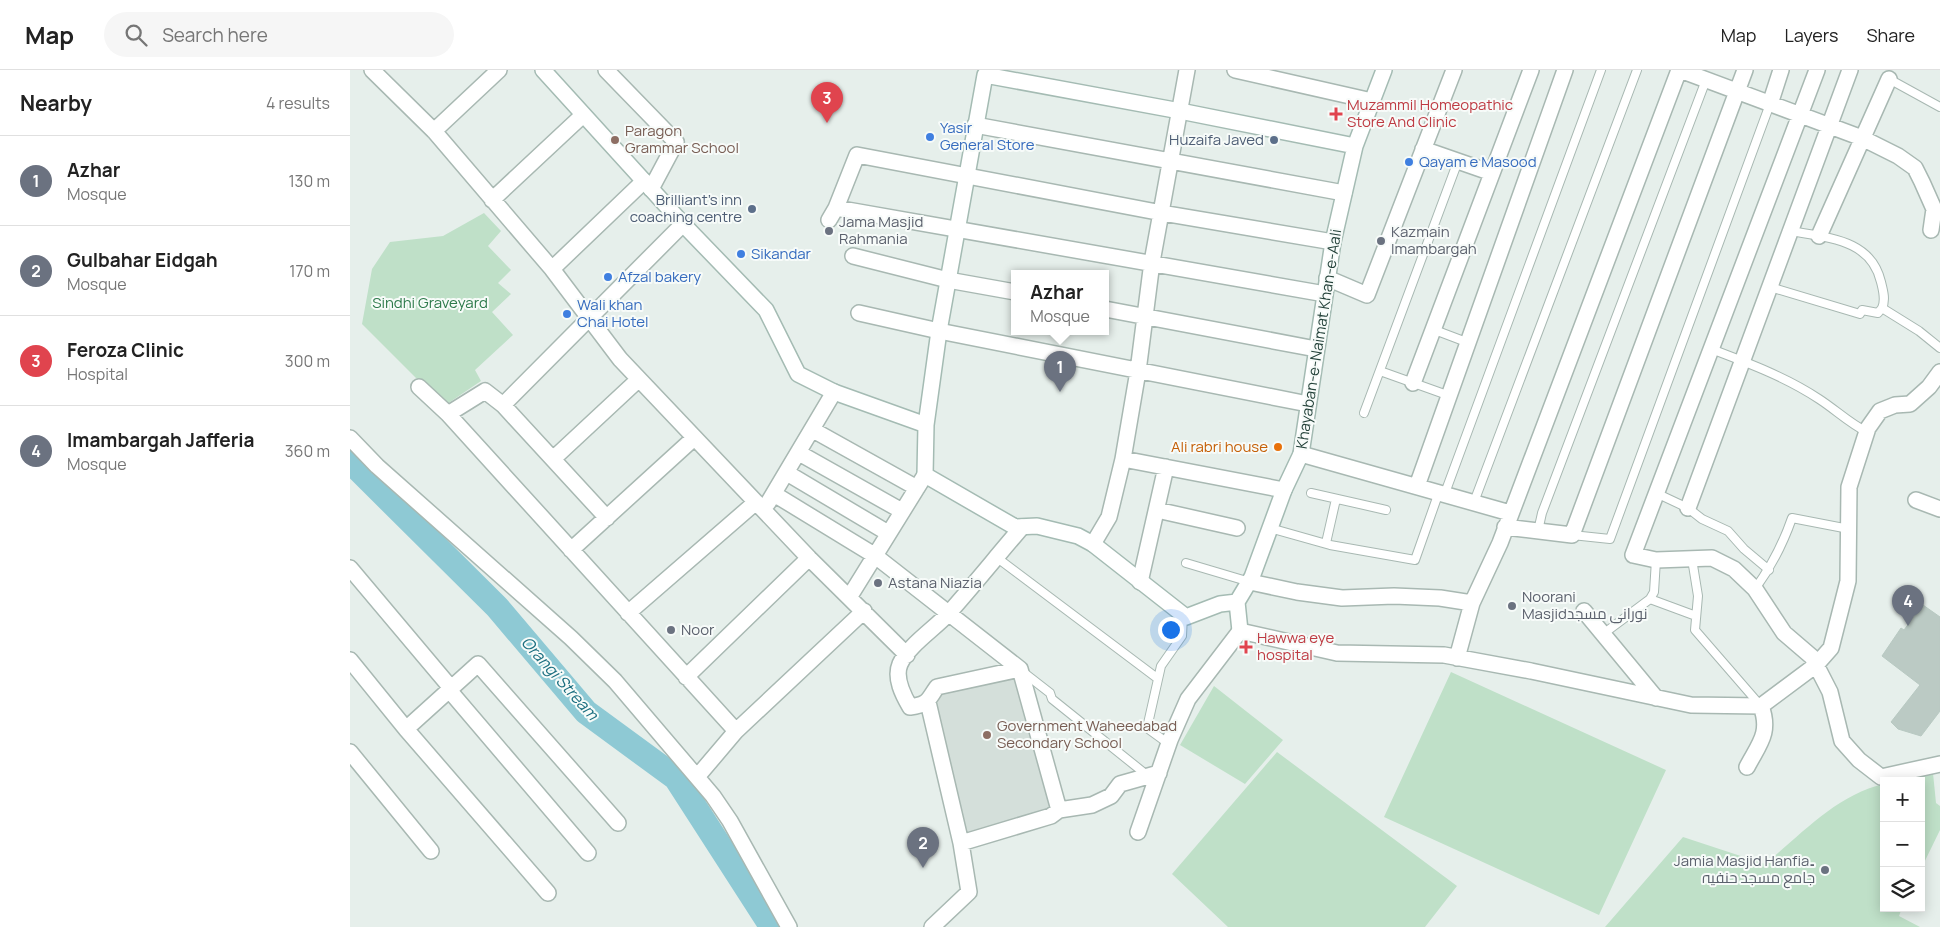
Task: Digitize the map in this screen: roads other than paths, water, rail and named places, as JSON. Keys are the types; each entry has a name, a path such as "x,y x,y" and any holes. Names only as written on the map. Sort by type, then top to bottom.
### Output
{"street":[{"path":"372,70 434,131 552,269 620,358 639,379 809,558 850,596 907,655"},
{"path":"434,131 499,70"},
{"path":"552,269 648,185 676,142 606,70"},
{"path":"1093,544 1109,517 1123,459 1138,371 1152,262 1187,70"},
{"path":"1235,70 1372,101"},
{"name":"Khayaban-e-Naimat Khan-e-Aali","path":"1237,602 1250,582 1284,490 1300,454 1333,242 1355,146 1384,70"},
{"path":"1327,278 1367,295 1454,70"},
{"path":"1413,383 1531,70"},
{"path":"1418,486 1565,70"},
{"path":"1457,658 1472,603 1484,581 1505,527 1679,70 1708,75 1737,91 1862,138 1898,156 1915,168 1934,209 1931,230"},
{"path":"1505,527 1572,535 1745,70"},
{"path":"1770,104 1782,70"},
{"path":"1816,70 1633,555 1656,560 1712,558 1734,569 1755,590 1784,633 1812,657 1830,692 1842,741 1859,760 1881,777 1940,764"},
{"path":"1688,508 1850,70"},
{"path":"549,72 583,115 683,224 766,310 798,374 834,392 926,424"},
{"path":"850,596 921,481 926,424 939,331 956,228 986,75 1355,146"},
{"path":"1819,236 1889,79"},
{"path":"492,200 583,115"},
{"path":"975,125 1344,194"},
{"path":"1423,149 1492,173"},
{"path":"1325,294 956,228 832,214 857,155 1333,242"},
{"path":"503,405 683,224"},
{"path":"852,256 948,280 1011,291"},
{"path":"1109,310 1316,349"},
{"path":"859,313 939,331 1308,404"},
{"path":"1240,632 1337,653 1444,655 1531,671 1691,705 1761,706 1816,665 1831,648 1848,581 1849,487 1867,432 1880,411 1895,405 1910,404 1928,387 1940,372"},
{"path":"553,459 639,379"},
{"path":"419,387 448,414 736,731"},
{"path":"448,414 484,391 503,405 607,518"},
{"path":"628,613 774,494 834,392"},
{"path":"812,430 1015,527 1037,526 1078,536 1093,544 1186,617 1220,604 1237,602 1240,632 1188,699 1153,774 1138,832"},
{"path":"350,438 377,466 571,638 609,675 697,777 730,821 789,927"},
{"path":"571,550 694,438"},
{"path":"799,453 902,511"},
{"path":"1300,454 1442,492 1510,513"},
{"path":"1123,459 1284,490"},
{"path":"1140,582 1166,467"},
{"path":"786,473 888,533"},
{"path":"774,494 874,555 947,615 1020,669 1058,810"},
{"path":"1916,500 1940,509"},
{"path":"1156,510 1237,528"},
{"path":"928,702 910,706 901,693 900,665 907,655 947,615 1022,527"},
{"path":"686,677 809,558"},
{"path":"350,568 588,852"},
{"path":"1250,582 1297,592 1342,598 1403,597 1472,603"},
{"path":"697,777 736,731 864,611"},
{"path":"1584,611 1656,698"},
{"path":"350,660 406,729 548,893"},
{"path":"406,729 478,664 618,823"},
{"path":"932,927 969,892 962,843 928,702 937,687 1020,669"},
{"path":"1747,767 1765,732 1766,720 1761,706"},
{"path":"350,752 432,851"},
{"path":"962,843 1051,816 1058,810 1092,805 1111,796 1120,784 1153,774"}],"lane":[{"path":"1270,528 1326,543 1415,560 1601,70"},
{"path":"1474,502 1637,70"},
{"path":"1538,531 1542,513 1708,75"},
{"path":"1889,79 1940,107"},
{"path":"1572,535 1610,539 1770,104"},
{"path":"1364,413 1458,161"},
{"path":"1770,287 1860,314 1862,310 1878,313 1882,308 1882,289 1878,268 1858,248 1847,242 1791,231"},
{"path":"1882,308 1919,331 1940,348"},
{"path":"1432,329 1469,342"},
{"path":"1711,350 1743,361 1790,382 1820,400 1841,417 1867,432"},
{"path":"1380,371 1450,396"},
{"path":"1311,493 1386,510"},
{"path":"1656,493 1688,508 1702,519 1728,531 1744,549 1769,570"},
{"path":"1326,543 1336,499"},
{"path":"1755,590 1769,570 1784,540 1792,518 1849,529"},
{"path":"996,558 1157,678"},
{"path":"1692,559 1698,596 1695,630 1761,706"},
{"path":"1603,634 1650,599 1654,592 1656,560"},
{"path":"1186,563 1250,582"},
{"path":"1650,599 1696,616"},
{"path":"1168,744 1147,728 1161,666 1182,636 1183,614"},
{"path":"1020,669 1050,693 1052,699 1153,774"}],"waterway":[{"name":"Orangi Stream","path":"350,461 497,607 586,712 676,778 772,927"}],"place":[{"name":"Muzammil Homeopathic Store And Clinic","path":"1336,114"},
{"name":"Feroza Clinic","path":"827,123"},
{"name":"Yasir General Store","path":"930,137"},
{"name":"Paragon Grammar School","path":"615,140"},
{"name":"Huzaifa Javed","path":"1274,140"},
{"name":"Qayam e Masood","path":"1409,162"},
{"name":"Brilliant's inn coaching centre","path":"752,209"},
{"name":"Jama Masjid Rahmania","path":"829,231"},
{"name":"Kazmain Imambargah","path":"1381,241"},
{"name":"Sikandar","path":"741,254"},
{"name":"Afzal bakery","path":"608,277"},
{"name":"Wali khan Chai Hotel","path":"567,314"},
{"name":"Azhar","path":"1060,392"},
{"name":"Ali rabri house","path":"1278,447"},
{"name":"Astana Niazia","path":"878,583"},
{"name":"Noorani Masjidنورانی مسجد","path":"1512,606"},
{"name":"Imambargah Jafferia","path":"1908,626"},
{"name":"Noor","path":"671,630"},
{"name":"Hawwa eye hospital","path":"1246,647"},
{"name":"Government Waheedabad Secondary School","path":"987,735"},
{"name":"Gulbahar Eidgah","path":"923,868"},
{"name":"Jamia Masjid Hanfia۔ جامع مسجد حنفیہ","path":"1825,870"}],"park label":[{"name":"Sindhi Graveyard","path":"430,303"}]}
